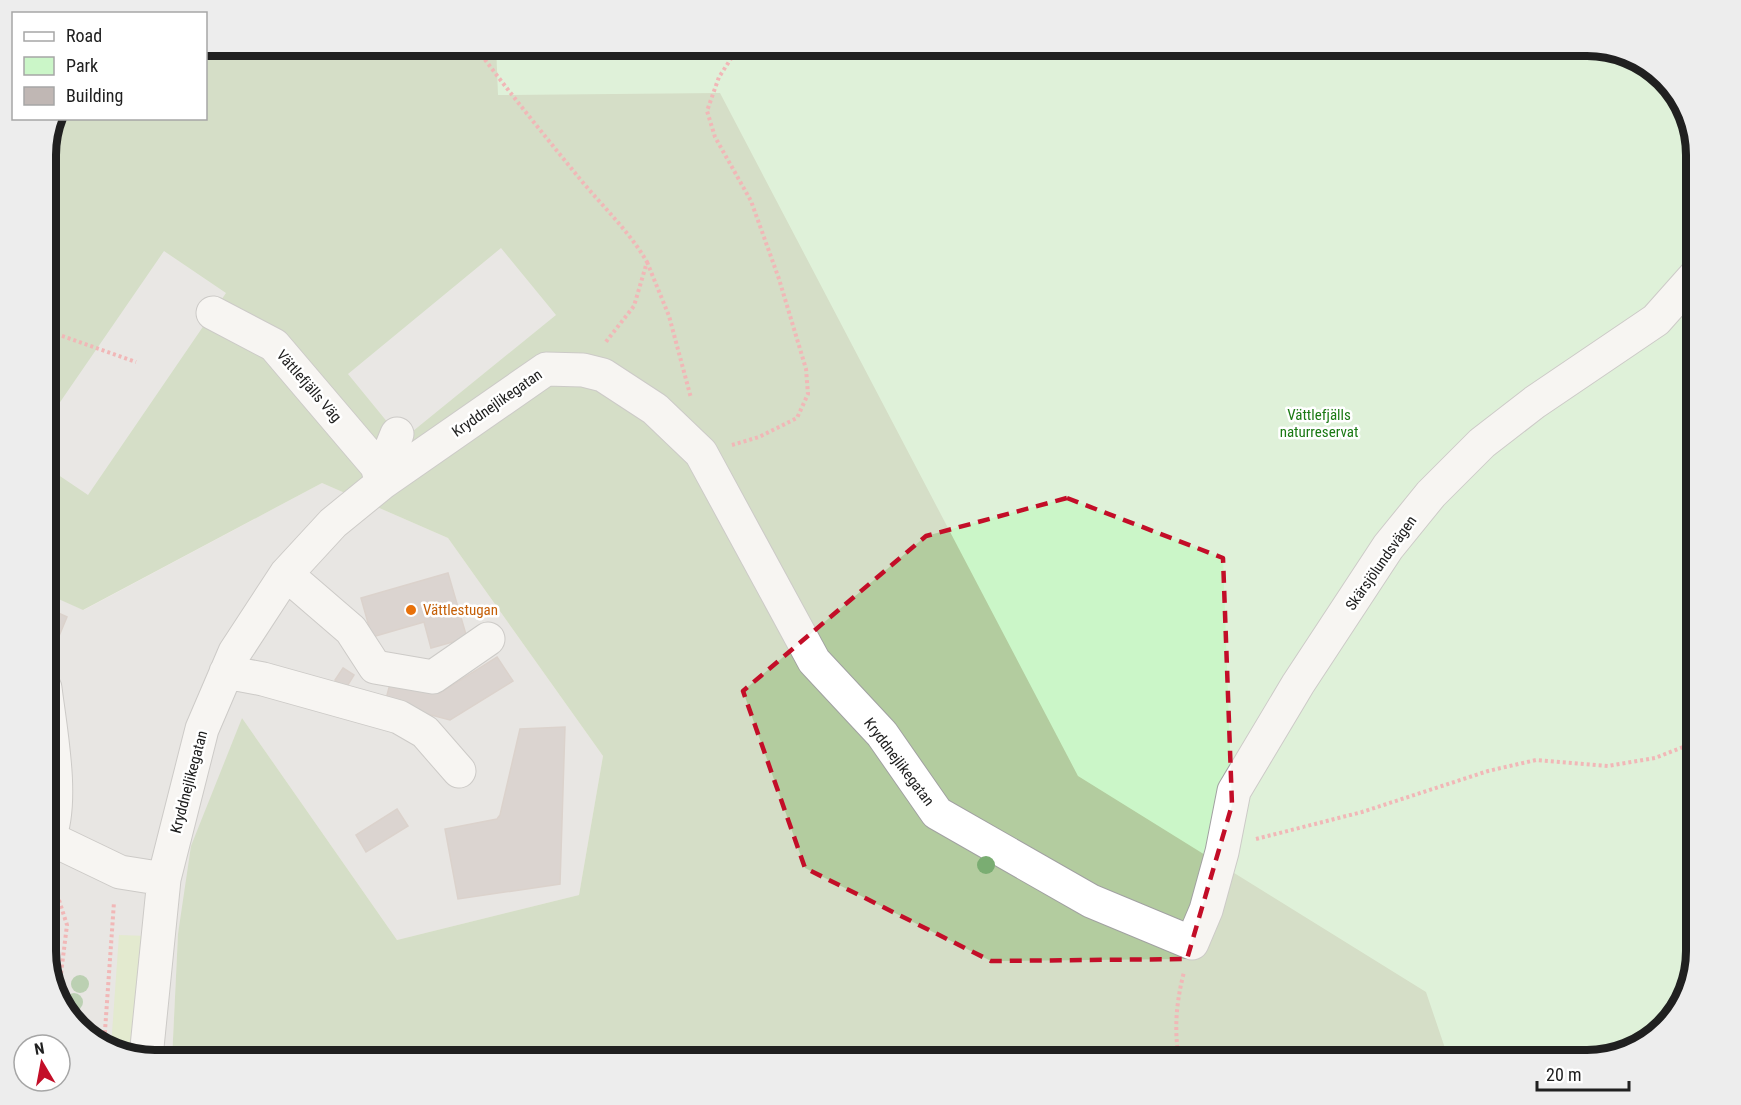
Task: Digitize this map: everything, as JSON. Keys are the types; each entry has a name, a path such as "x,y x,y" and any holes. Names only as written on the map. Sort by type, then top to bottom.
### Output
{"street":[{"name":"Skärsjölundsvägen","path":"1192,943 1206,910 1222,852 1234,791 1298,684 1388,548 1431,494 1491,436 1535,402 1656,320 1686,286"},
{"name":"Vättlefjälls Väg","path":"213,313 274,345 380,474"},
{"name":"Kryddnejlikegatan","path":"147,1049 164,879 202,729 235,652 286,574 380,474 546,369 584,370 603,375 655,409 700,453 814,662 882,734 937,813 1091,901 1192,943"},
{"path":"380,474 397,434"},
{"path":"286,574 351,630 375,667 433,677 488,639"},
{"path":"226,672 264,679 399,717 425,732 459,771"},
{"path":"56,841 120,872 164,879"}],"path":[{"path":"482,56 522,110 612,218 632,236 647,262 669,316 692,407"},
{"path":"700,453 759,437 797,418 808,394 807,369 779,279 751,201 715,137 707,111 719,77 733,56"},
{"path":"584,370 634,306 647,262"},
{"path":"56,334 136,363"},
{"path":"1222,852 1259,838 1362,812 1488,771 1536,760 1608,766 1654,758 1686,746"},
{"path":"105,1036 114,896 120,872"},
{"path":"56,896 66,925 60,979"},
{"path":"1177,1050 1174,1032 1176,1002 1192,943"}],"highlighted area":[{"path":"1067,498 1223,558 1232,805 1187,959 991,961 805,868 743,691 926,536"}],"shaded area":[{"path":"501,248 556,315 402,440 348,374"},
{"path":"164,251 226,293 88,495 56,473 56,408"},
{"path":"322,483 448,538 603,756 579,895 397,940 242,718 178,934 172,1050 136,1048 100,1033 76,1011 69,1000 57,969 56,957 56,598 84,610"}],"green space":[{"path":"207,56 1599,56 1630,66 1652,80 1669,100 1682,129 1686,155 1686,950 1682,976 1669,1005 1647,1029 1612,1046 1586,1050 172,1050 178,934 191,846 242,718 397,940 579,895 603,756 448,538 322,483 83,610 56,598 56,148 59,129 62,120 207,120"},
{"name":"Vättlefjälls naturreservat","path":"496,56 1599,56 1630,66 1652,80 1661,89 1675,111 1682,129 1686,155 1686,950 1682,976 1669,1005 1647,1029 1636,1036 1599,1049 1446,1050 1426,992 1078,776 720,93 498,95"},
{"path":"119,935 147,936 135,1048 112,1039"}],"building":[{"name":"Vättlestugan","path":"448,573 467,638 431,648 424,622 372,637 361,598"},
{"path":"56,612 67,617 59,636 56,635"},
{"path":"497,657 513,681 450,720 385,703 391,680 440,693"},
{"path":"343,668 354,675 346,688 335,680"},
{"path":"565,727 560,884 458,899 445,829 497,819 500,815 520,729"},
{"path":"397,809 408,826 366,852 356,835"}],"place":[{"name":"Vättlestugan","path":"411,610"}]}
